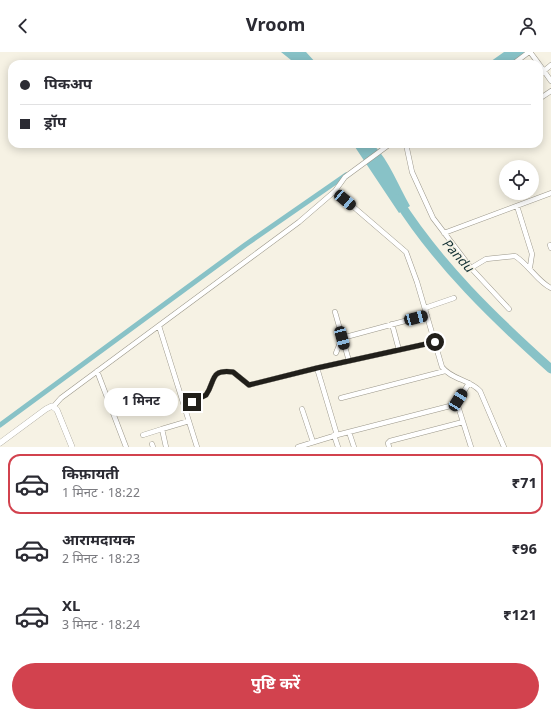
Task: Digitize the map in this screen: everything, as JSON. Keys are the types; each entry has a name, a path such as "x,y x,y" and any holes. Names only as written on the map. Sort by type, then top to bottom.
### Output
{"street":[{"path":"519,60 530,52"},
{"path":"551,65 544,71 551,81"},
{"path":"0,443 46,409 53,407 61,398 299,222 335,191 345,177 385,148"},
{"path":"407,148 416,181 433,218 471,268 509,309"},
{"path":"335,191 406,252 425,308 442,367 456,379 476,387 484,397 504,447"},
{"path":"444,233 551,193"},
{"path":"517,206 532,254 530,268"},
{"path":"471,268 486,259 512,255 530,268 542,283 551,288"},
{"path":"425,308 454,298"},
{"path":"335,312 349,361"},
{"path":"342,338 427,315"},
{"path":"392,324 399,350"},
{"path":"158,326 197,447"},
{"path":"336,353 342,338"},
{"path":"184,405 206,395 212,379 220,372 233,372 249,385 317,368 435,342"},
{"path":"317,368 338,447"},
{"path":"341,398 445,371"},
{"path":"97,372 126,447"},
{"path":"298,447 335,435 457,403 469,383"},
{"path":"457,403 471,447"},
{"path":"53,407 57,410 72,447"},
{"path":"302,409 313,442"},
{"path":"143,435 189,421"},
{"path":"389,447 388,443 390,440 463,422"},
{"path":"162,429 166,447"},
{"path":"349,432 354,447"}],"water":[{"path":"281,52 306,52 313,60 291,60"},
{"path":"504,52 526,52 515,60 493,60"},
{"path":"356,148 376,148 384,158 410,206 399,213"}],"waterway":[{"path":"0,425 245,245 346,175"},
{"name":"Pandu","path":"397,199 430,246 468,289 488,310 551,369"}],"route":[{"path":"192,402 203,398 206,395 212,379 217,373 220,372 233,372 245,384 249,385 317,368 435,342"}]}
